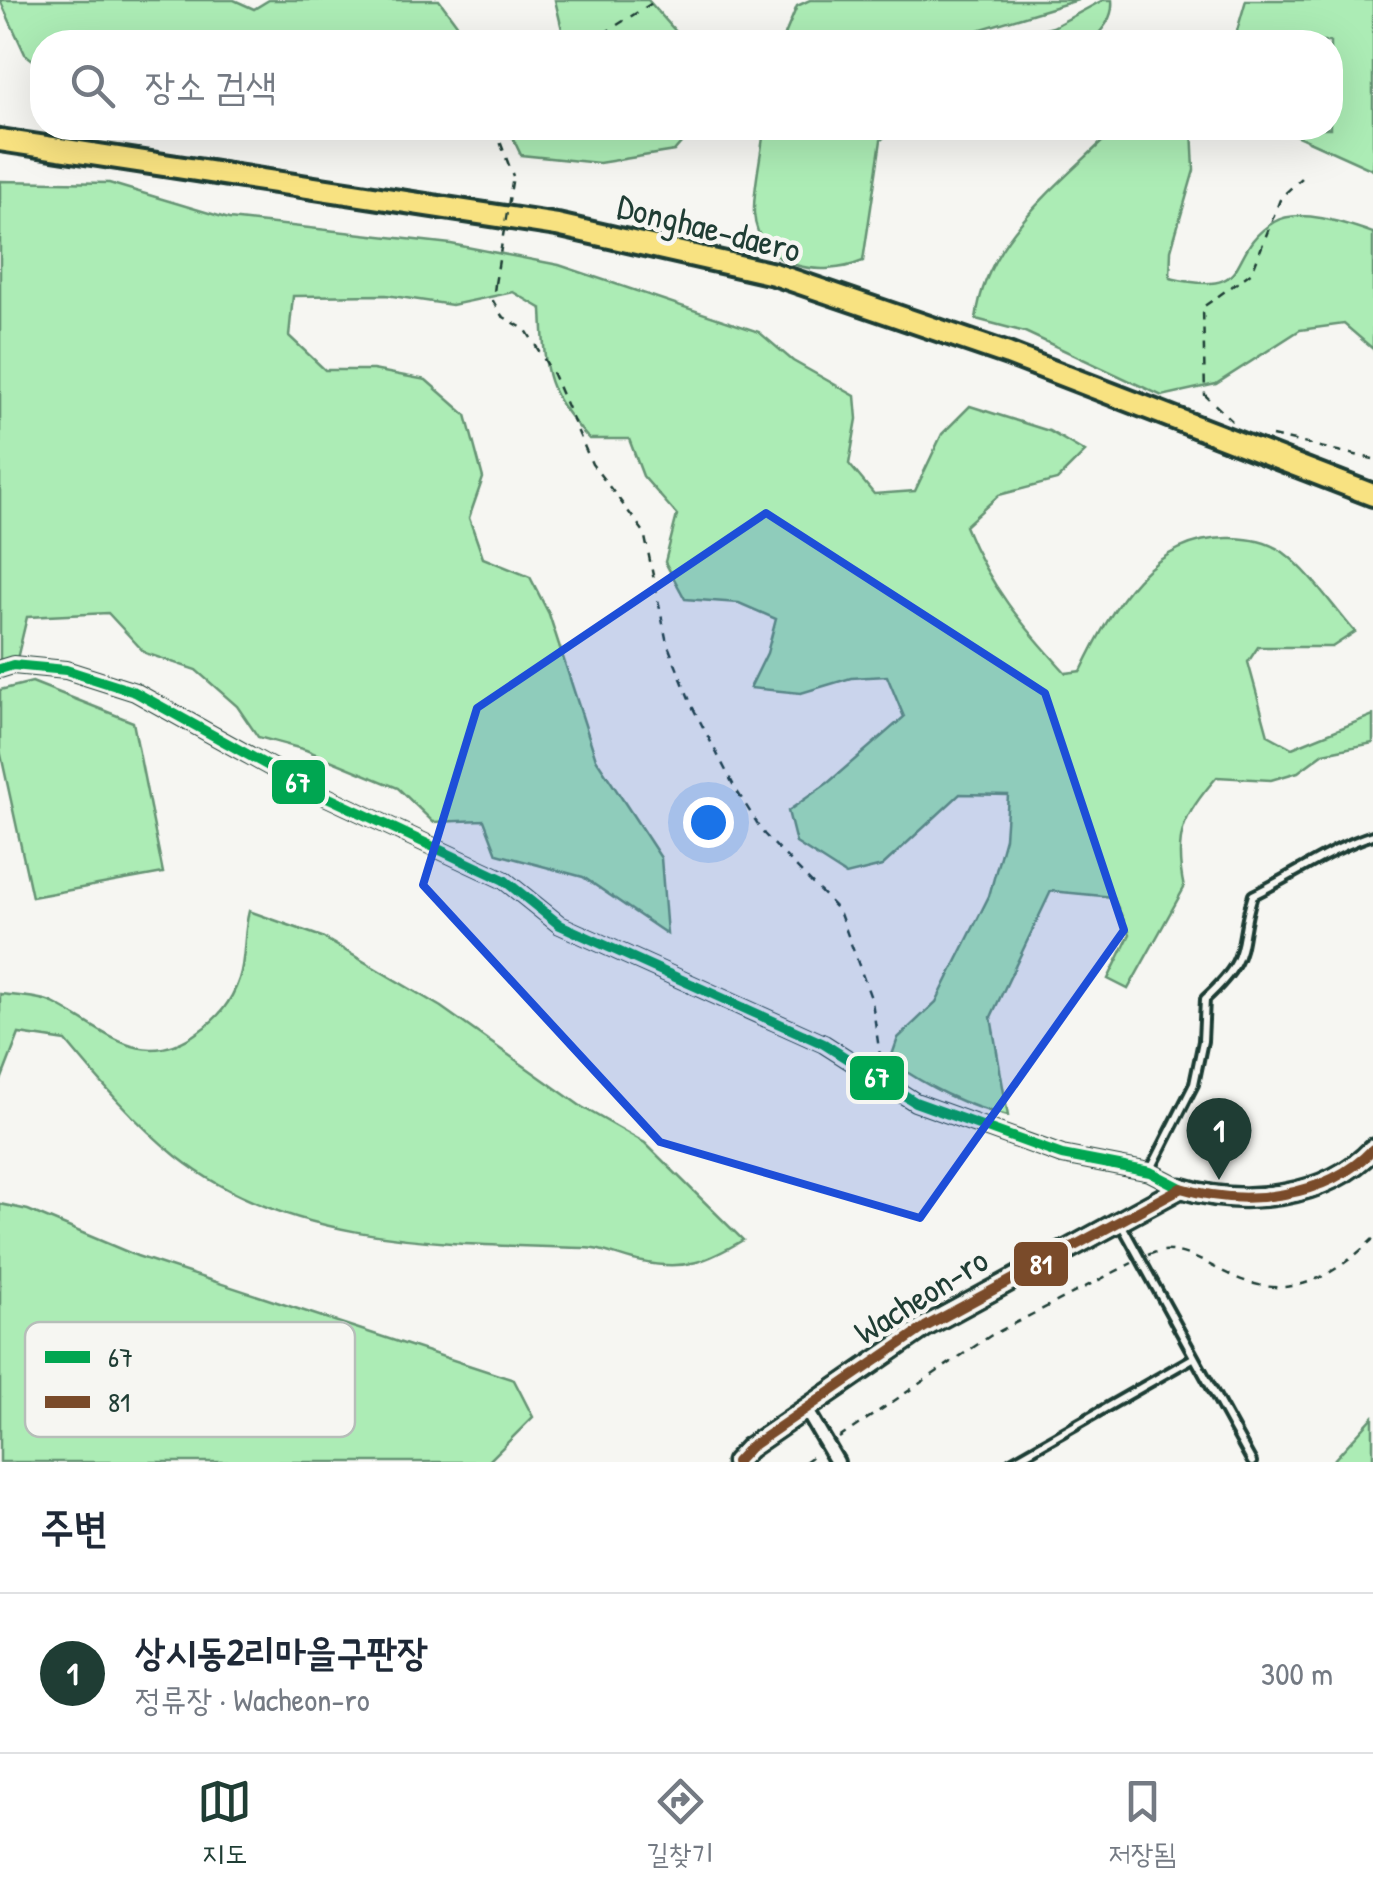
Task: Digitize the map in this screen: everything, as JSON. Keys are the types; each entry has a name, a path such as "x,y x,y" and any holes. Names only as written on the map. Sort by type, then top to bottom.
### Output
{"main road":[{"name":"Donghae-daero","path":"0,140 556,224 774,274 1008,354 1373,495"}],"street":[{"path":"0,668 66,670 135,692 310,788 504,880 560,925 824,1044 914,1102 1062,1155 1150,1172 1180,1188 1211,1197 1275,1196 1324,1182 1370,1158"},
{"name":"Wacheon-ro","path":"736,1462 925,1327 1180,1188"},
{"path":"806,1409 837,1462"}],"lane":[{"path":"1150,1172 1194,1084 1203,1042 1206,999 1237,966 1246,940 1253,895 1309,868 1349,842 1373,835"},
{"path":"1118,1219 1252,1462"},
{"path":"1011,1462 1193,1358"}],"path":[{"path":"609,30 657,0"},
{"path":"499,140 514,176 493,301 502,316 526,330 552,372 592,464 644,532 667,644 692,706 735,788 764,834 838,912 872,1000 880,1078"},
{"path":"1237,424 1205,395 1203,307 1252,272 1281,197 1302,178"},
{"path":"1266,435 1373,459"},
{"path":"805,1462 990,1336 1158,1251 1179,1253 1252,1287 1279,1290 1323,1277 1373,1239"}],"highlighted area":[{"path":"766,513 1045,693 1124,930 920,1218 660,1142 423,885 477,708"}],"green space":[{"path":"0,0 234,0 254,9 269,0 439,0 461,30 30,30 30,58"},
{"path":"555,0 648,0 674,30 562,30"},
{"path":"810,0 1078,0 978,30 787,30 797,6"},
{"path":"1103,0 1112,0 1111,13 1102,30 1042,30"},
{"path":"1246,0 1373,0 1373,170 1307,140 1343,140 1343,30 1237,30"},
{"path":"514,140 684,140 674,151 599,163 521,155"},
{"path":"762,140 881,140 863,261 829,269 795,265 779,258 758,232 755,193"},
{"path":"1104,140 1193,140 1194,170 1171,250 1170,278 1198,283 1228,277 1258,234 1284,218 1323,218 1373,233 1373,349 1344,324 1300,330 1216,384 1162,396 1025,332 976,319 994,262 1010,237"},
{"path":"0,181 109,183 229,219 451,244 559,265 759,332 793,361 855,396 857,419 849,464 874,494 915,491 942,434 970,406 1049,431 1085,452 1057,480 999,495 965,526 1008,604 1066,673 1081,671 1121,600 1157,562 1204,540 1259,541 1293,560 1355,632 1332,647 1258,647 1248,662 1268,735 1292,748 1373,715 1373,743 1324,753 1298,772 1271,780 1217,777 1196,803 1184,828 1180,854 1184,888 1128,989 1108,979 1130,934 1113,897 1051,891 991,1017 1008,1116 961,1101 890,1061 898,1038 936,1002 989,896 1005,838 1008,795 960,794 882,866 846,875 796,843 788,811 829,782 904,717 887,676 851,678 801,693 750,688 767,653 776,619 739,603 685,599 665,562 677,515 643,476 629,439 589,439 563,407 546,366 542,309 513,292 452,305 386,295 293,296 289,336 325,370 373,370 426,380 466,415 483,478 469,518 483,558 530,577 549,614 596,759 661,858 667,934 583,877 497,854 484,820 433,822 398,788 306,750 258,737 237,706 196,670 145,653 108,613 27,617 17,659 0,662"},
{"path":"32,682 133,722 163,873 32,897 0,750 0,690"},
{"path":"249,911 322,937 441,1007 582,1107 645,1143 743,1240 707,1259 671,1265 636,1261 591,1248 425,1241 319,1224 268,1208 220,1186 176,1156 132,1116 66,1041 19,1034 0,1083 0,994 47,1001 123,1043 140,1048 177,1044 212,1021 232,995 241,971"},
{"path":"0,1204 28,1210 137,1256 338,1322 25,1322 25,1437 355,1437 355,1328 514,1380 533,1417 488,1462 0,1462"},
{"path":"1373,1417 1373,1462 1332,1462"}],"transit line":[{"name":"67","path":"0,669 13,665 66,670 135,692 310,789 504,880 560,925 824,1044 915,1102 1062,1155 1150,1172 1181,1188"},
{"name":"81","path":"736,1462 749,1448 925,1327 1181,1188 1231,1197 1283,1194 1332,1179 1373,1149"}],"place":[{"name":"상시동2리마을구판장","path":"1219,1180"}]}
